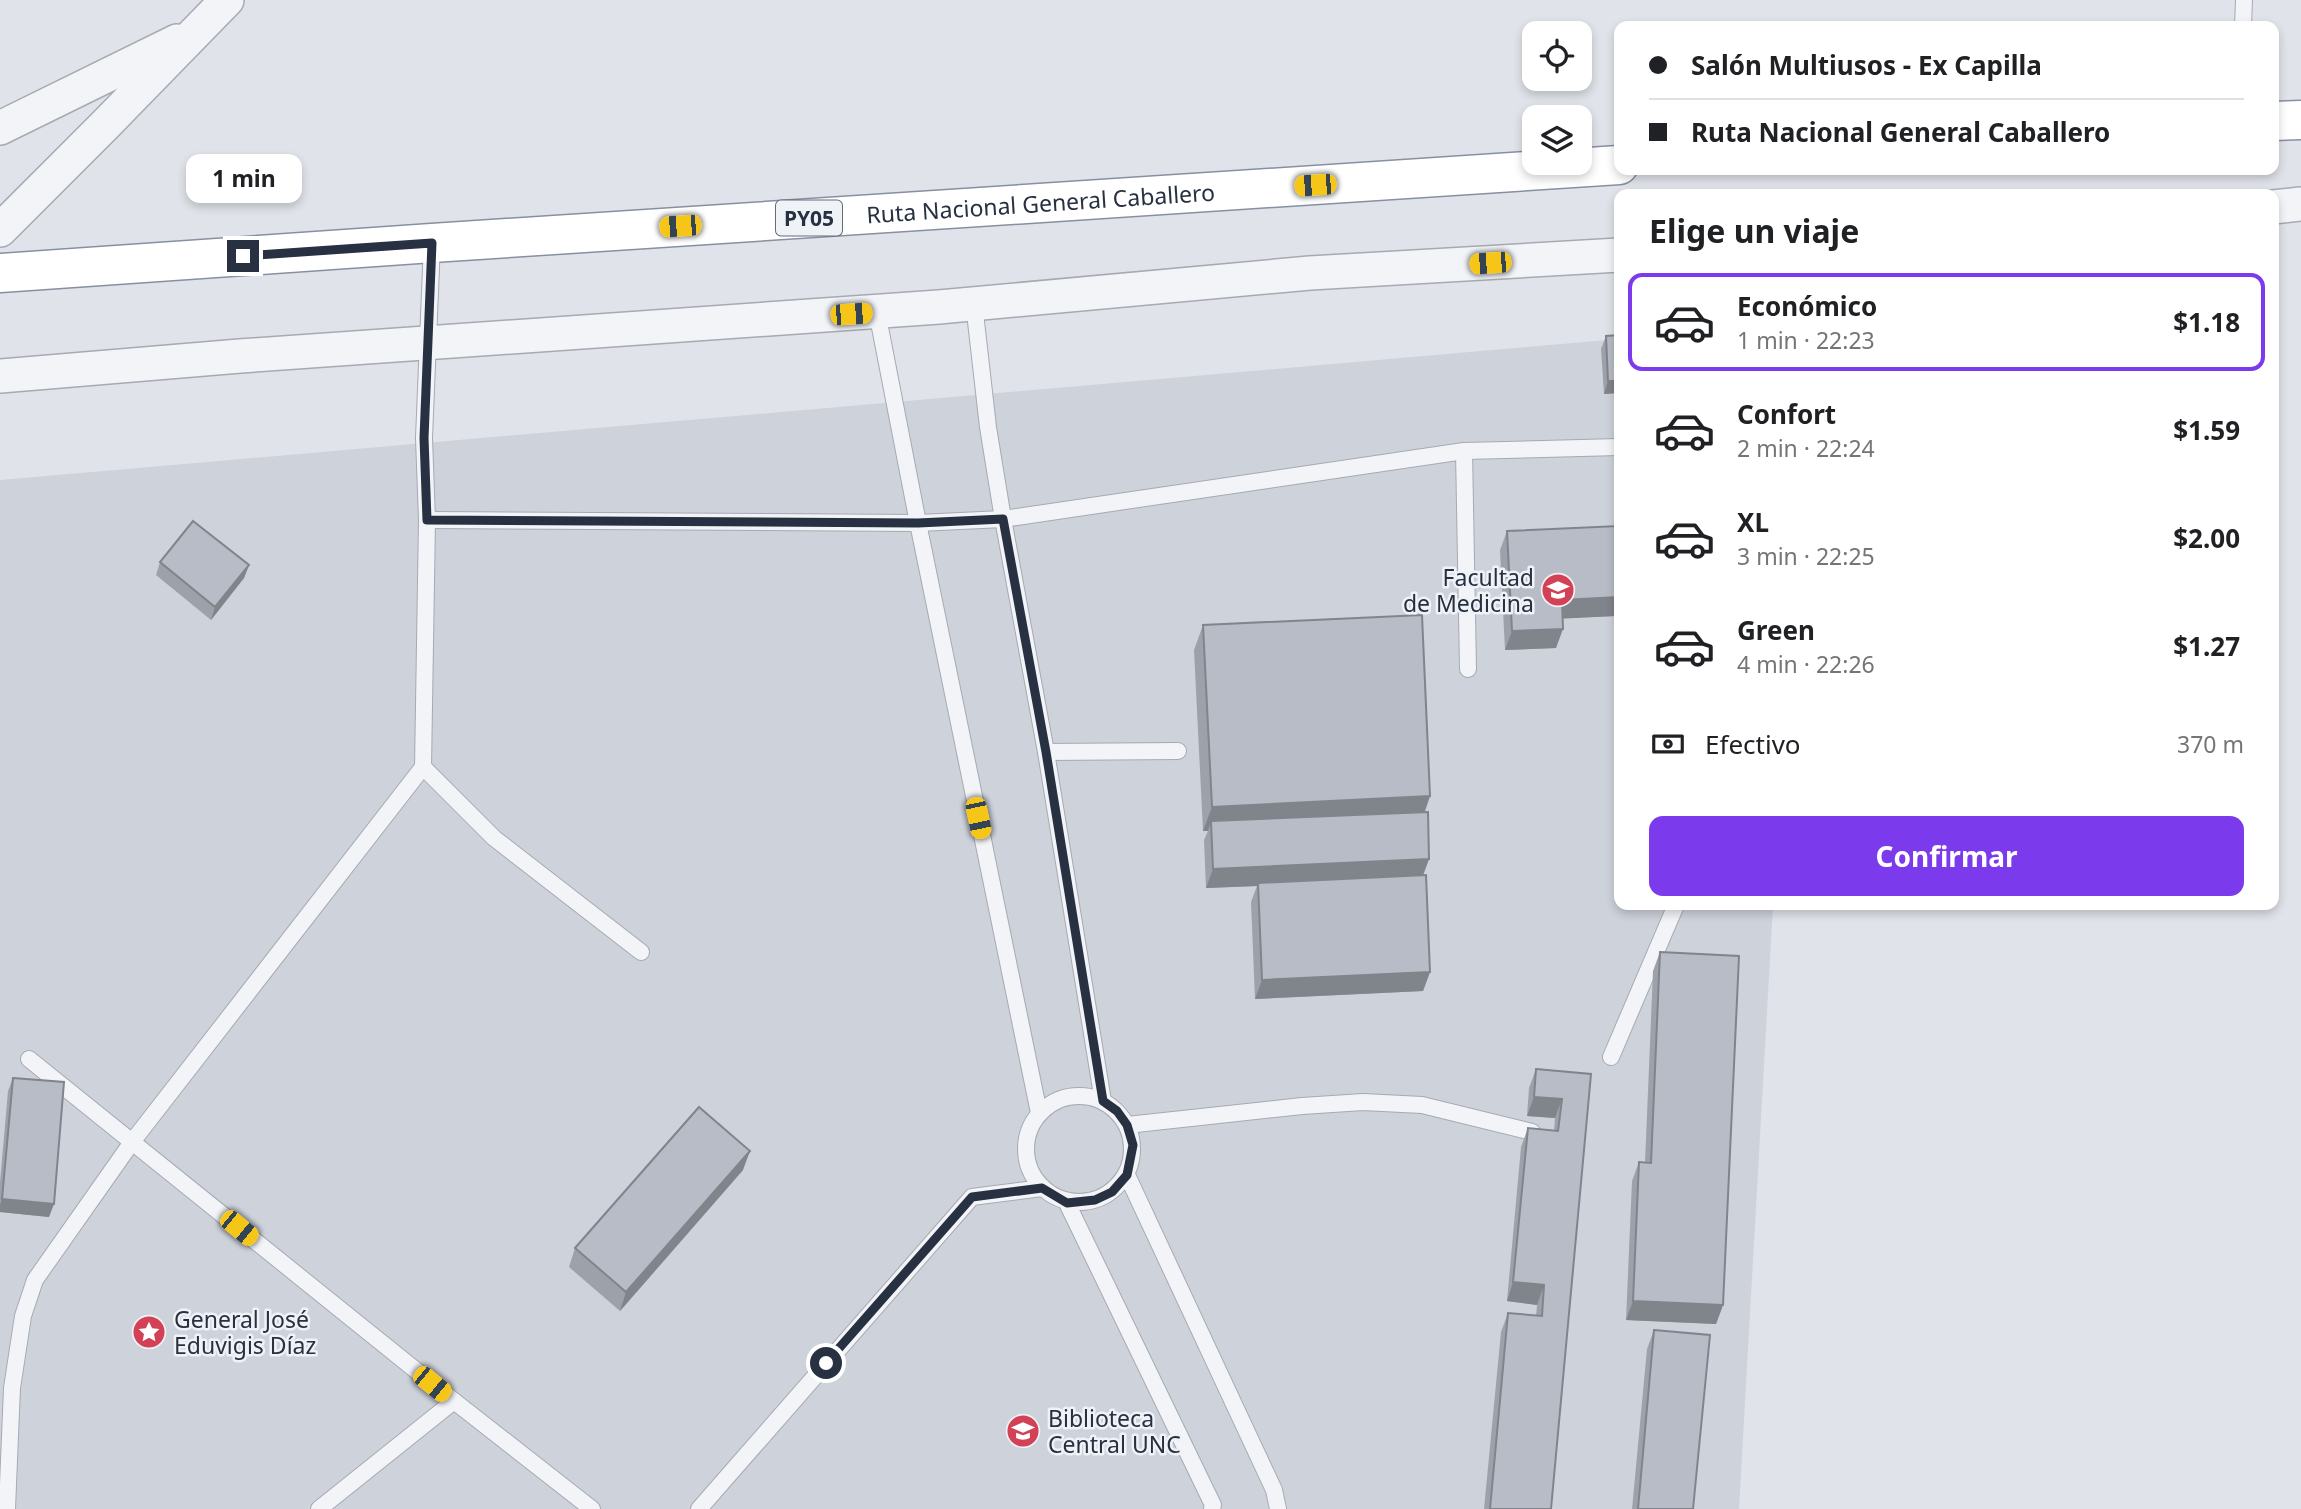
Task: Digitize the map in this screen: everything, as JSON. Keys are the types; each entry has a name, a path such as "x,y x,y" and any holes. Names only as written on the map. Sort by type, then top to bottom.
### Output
{"highway":[{"path":"2279,121 2301,120"},
{"name":"Ruta Nacional General Caballero","path":"0,273 1614,165"}],"street":[{"path":"0,230 226,0"},
{"path":"0,128 198,30"},
{"path":"2279,206 2301,204"},
{"path":"0,376 240,356 877,312 1310,273 1614,255"}],"lane":[{"path":"2243,21 2244,0"},
{"path":"7,1509 12,1388 23,1316 35,1280 132,1142 423,767 427,520 424,438 432,243"},
{"path":"974,304 988,428 1046,752 1103,1101"},
{"path":"877,312 1039,1112"},
{"path":"427,520 918,523 1003,519 1464,451 1614,447"},
{"path":"1464,451 1468,669"},
{"path":"1046,752 1178,751"},
{"path":"423,767 494,838 641,952"},
{"path":"1611,1057 1674,910"},
{"path":"29,1059 592,1509"},
{"path":"1067,1203 1095,1200 1112,1192 1127,1175 1133,1145 1127,1125 1117,1111 1103,1101 1083,1096 1062,1098 1039,1112 1026,1138 1028,1167 1042,1188 1067,1203 1207,1493 1212,1509"},
{"path":"1127,1125 1363,1102 1422,1105 1532,1132"},
{"path":"1127,1175 1274,1490 1279,1509"},
{"path":"699,1509 972,1197 1042,1188"},
{"path":"319,1509 454,1401"}],"shaded area":[{"path":"1614,339 1614,910 1773,910 1739,1509 0,1509 0,480"}],"building":[{"path":"1614,335 1614,381 1608,381 1606,336"},
{"path":"193,521 249,565 215,607 160,562"},
{"path":"1614,526 1614,597 1562,600 1563,629 1512,631 1507,531"},
{"path":"1422,615 1430,796 1212,807 1203,625"},
{"path":"1428,812 1429,859 1213,869 1211,821"},
{"path":"1426,875 1430,972 1262,980 1258,883"},
{"path":"1660,952 1739,956 1723,1305 1633,1301 1639,1162 1651,1163"},
{"path":"1536,1069 1591,1074 1551,1509 1490,1509 1508,1313 1542,1316 1544,1285 1513,1282 1528,1128 1558,1131 1562,1099 1534,1097"},
{"path":"13,1078 64,1082 54,1204 2,1199"},
{"path":"699,1107 750,1151 626,1292 575,1248"},
{"path":"1654,1330 1710,1335 1693,1509 1638,1509"}],"place":[{"name":"Facultad de Medicina","path":"1558,590"},
{"name":"General José Eduvigis Díaz","path":"149,1332"},
{"name":"Biblioteca Central UNC","path":"1023,1431"}],"route":[{"path":"243,256 432,243 424,438 427,520 918,523 1003,519 1046,752 1103,1101 1117,1111 1127,1125 1133,1145 1127,1175 1112,1192 1095,1200 1067,1203 1042,1188 972,1197 826,1363"}]}
